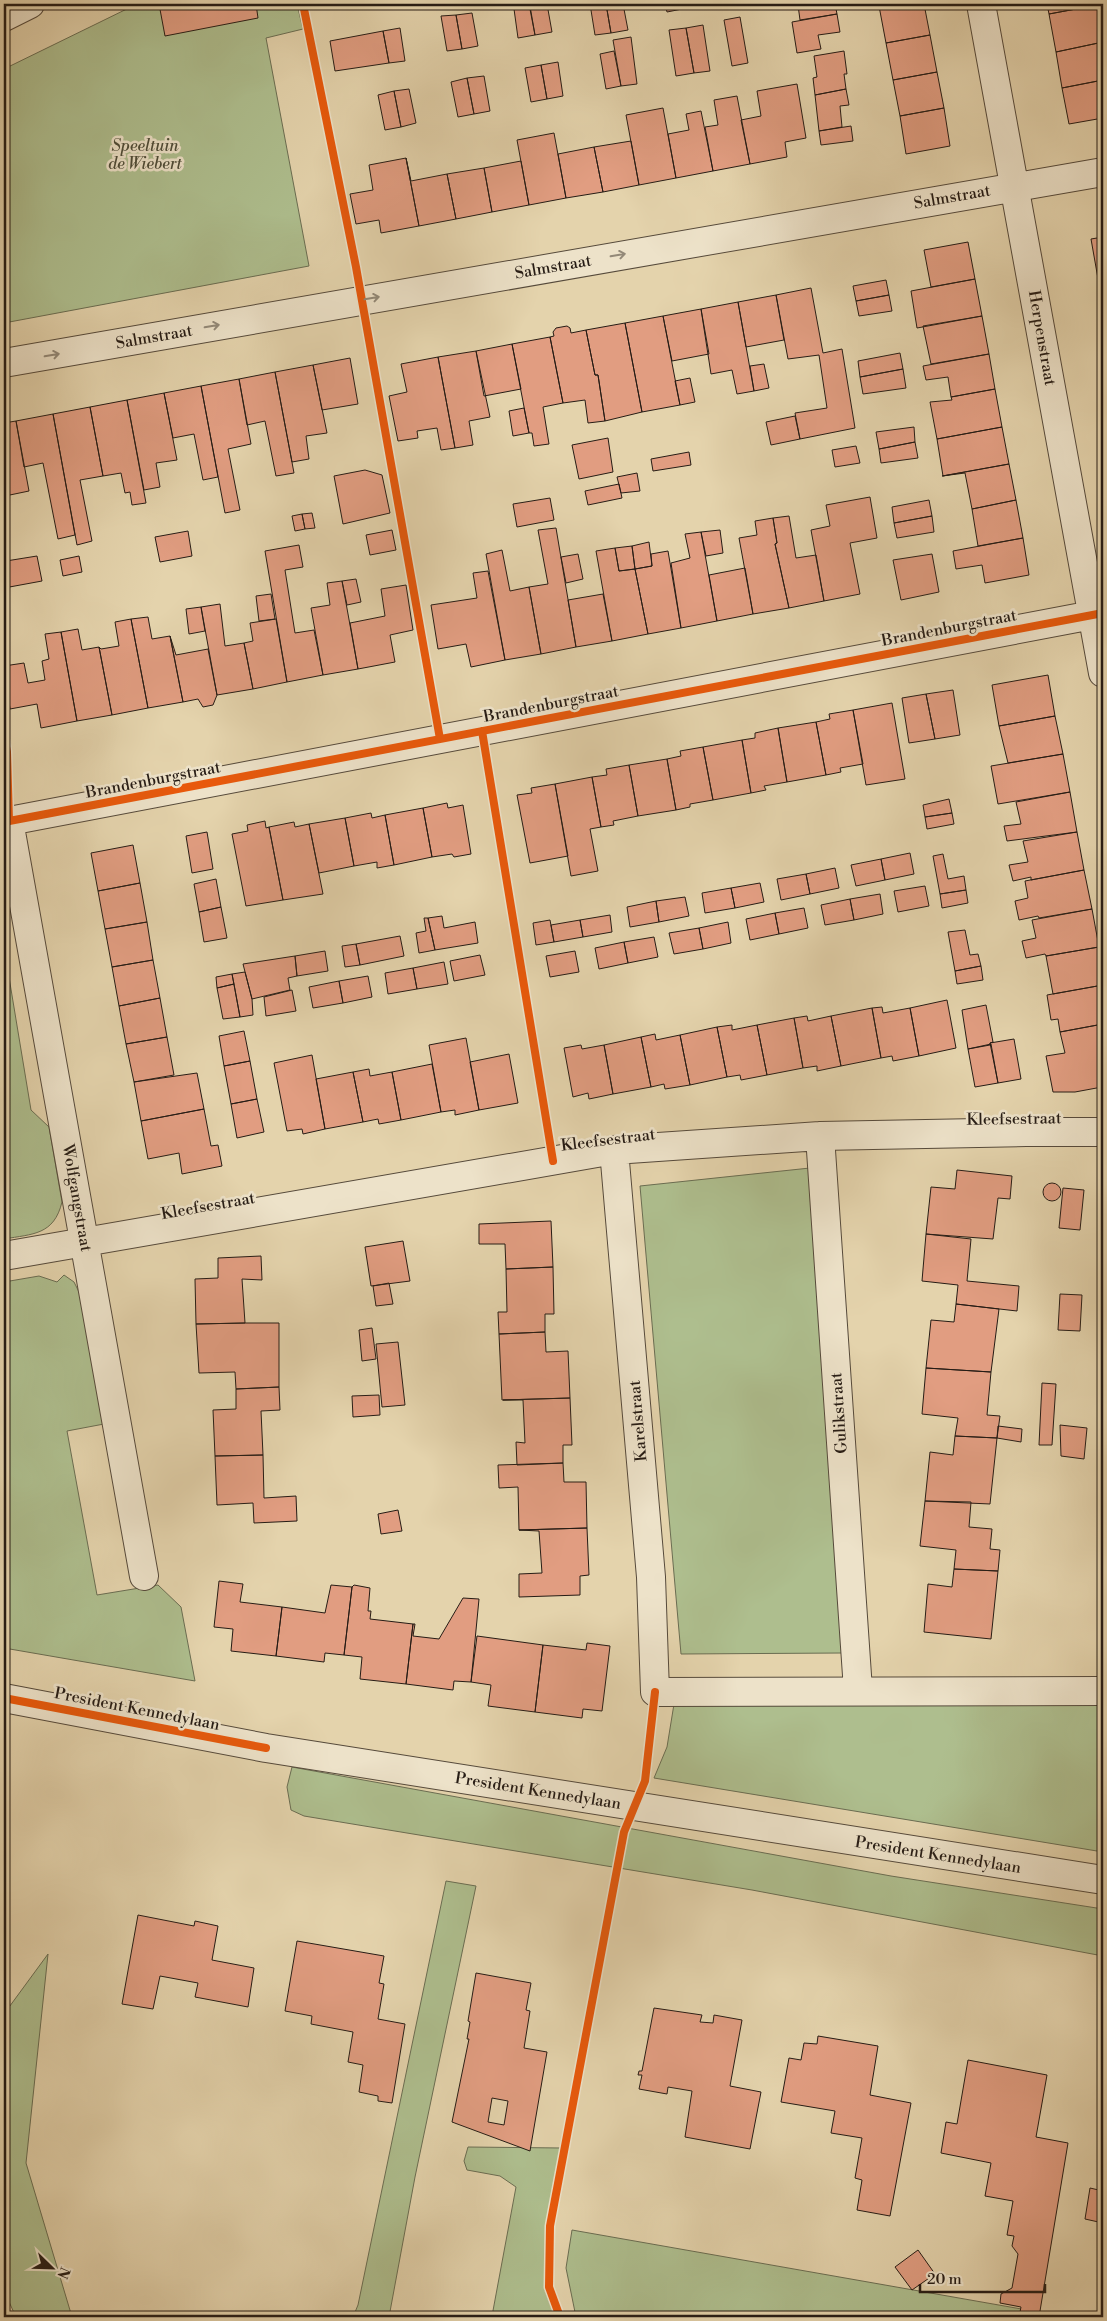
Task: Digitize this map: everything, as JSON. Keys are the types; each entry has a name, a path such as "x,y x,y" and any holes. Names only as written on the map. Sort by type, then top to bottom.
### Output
{"street":[{"path":"4,16 30,4"},
{"name":"Herpenstraat","path":"981,4 1098,614 1103,673"},
{"name":"Salmstraat","path":"4,363 1103,172"},
{"name":"Brandenburgstraat","path":"6,822 1098,614"},
{"name":"Wolfgangstraat","path":"6,822 85,1241 144,1576"},
{"name":"Kleefsestraat","path":"4,1256 614,1150 820,1136 1103,1132"},
{"name":"Gulikstraat","path":"820,1136 858,1690"},
{"name":"Karelstraat","path":"614,1150 652,1577 655,1692 858,1690"},
{"path":"858,1690 1103,1691"},
{"name":"President Kennedylaan","path":"4,1698 276,1749 1103,1880"}],"green space":[{"name":"Speeltuin de Wiebert","path":"137,4 297,4 303,29 266,38 309,266 4,323 4,69"},
{"path":"4,947 31,1110 49,1127 62,1202 54,1221 48,1227 33,1234 4,1239"},
{"path":"810,1168 842,1653 681,1654 640,1186"},
{"path":"64,1275 74,1282 80,1294 104,1424 67,1431 97,1595 158,1585 181,1607 195,1681 4,1648 4,1282 39,1276 57,1282"},
{"path":"1103,1699 1103,1852 654,1778 667,1747 674,1704"},
{"path":"292,1767 891,1876 1103,1909 1103,1956 752,1890 304,1816 291,1810 287,1787"},
{"path":"446,1881 476,1886 415,2177 389,2317 353,2317 358,2305"},
{"path":"48,1954 26,2163 72,2317 16,2317 4,2291 4,2014"},
{"path":"468,2147 562,2148 552,2202 545,2290 555,2317 487,2317 492,2316 516,2187 500,2176 467,2170 464,2161"},
{"path":"572,2230 1067,2317 576,2317 566,2268"}],"building":[{"path":"159,4 256,4 258,18 165,36"},
{"path":"529,4 547,4 552,32 535,35"},
{"path":"590,4 606,4 611,33 595,35"},
{"path":"606,4 623,4 628,30 611,33"},
{"path":"665,4 681,4 682,9 667,12"},
{"path":"681,4 703,4 682,9"},
{"path":"835,4 837,14 800,20 798,5"},
{"path":"924,4 930,35 886,43 879,6"},
{"path":"1047,4 1103,4 1049,14"},
{"path":"1103,4 1103,42 1056,52 1049,14"},
{"path":"530,6 535,35 518,38 514,9"},
{"path":"472,13 478,46 462,49 456,15"},
{"path":"837,14 840,32 818,35 821,49 797,53 792,22"},
{"path":"456,15 462,49 447,51 441,16"},
{"path":"740,17 748,63 732,66 724,20"},
{"path":"703,25 710,71 694,73 686,28"},
{"path":"400,28 405,61 389,63 383,31"},
{"path":"686,28 694,73 676,76 669,30"},
{"path":"383,31 389,63 335,71 330,41"},
{"path":"930,35 937,72 893,80 886,43"},
{"path":"631,37 637,84 621,86 613,40"},
{"path":"1103,42 1103,80 1062,88 1056,52"},
{"path":"614,51 621,86 606,89 600,54"},
{"path":"844,51 847,74 844,74 846,89 815,95 813,78 817,77 814,56"},
{"path":"558,62 563,96 547,99 541,65"},
{"path":"541,65 547,99 531,102 525,68"},
{"path":"937,72 944,108 900,116 893,80"},
{"path":"484,76 490,111 474,114 467,78"},
{"path":"467,78 474,114 458,117 451,82"},
{"path":"1103,80 1103,118 1069,124 1062,88"},
{"path":"797,84 806,138 785,142 787,157 750,164 741,120 761,116 757,91"},
{"path":"409,89 416,123 401,127 394,91"},
{"path":"846,89 849,105 840,106 842,127 819,131 815,95"},
{"path":"394,91 401,127 385,130 378,95"},
{"path":"737,96 750,164 713,171 705,127 718,125 714,100"},
{"path":"663,108 676,178 639,185 626,115"},
{"path":"944,108 950,146 906,154 900,116"},
{"path":"701,111 713,171 676,178 668,134 689,130 686,114"},
{"path":"851,126 853,141 821,145 819,131"},
{"path":"554,133 566,198 529,205 517,140"},
{"path":"631,141 639,185 603,192 594,147"},
{"path":"594,147 603,192 566,198 558,154"},
{"path":"406,158 411,181 447,174 456,219 419,226"},
{"path":"406,158 419,226 381,233 379,220 356,224 350,194 373,190 369,165"},
{"path":"521,161 529,205 492,212 484,168"},
{"path":"484,168 492,212 456,219 447,174"},
{"path":"1103,237 1103,289 1100,290 1091,239"},
{"path":"968,242 975,279 931,287 924,250"},
{"path":"975,279 982,316 917,328 911,291"},
{"path":"886,280 889,295 856,301 853,286"},
{"path":"811,288 823,353 842,349 855,428 800,439 795,413 827,408 819,355 788,359 776,295"},
{"path":"1103,289 1103,308 1100,290"},
{"path":"776,295 784,340 746,347 738,302"},
{"path":"889,295 892,311 859,316 856,301"},
{"path":"738,302 754,391 737,394 732,370 711,374 701,309"},
{"path":"701,309 709,354 672,361 663,316"},
{"path":"663,316 680,405 642,412 625,323"},
{"path":"982,316 989,354 931,364 923,326"},
{"path":"625,323 642,412 605,421 598,375 595,375 586,330"},
{"path":"567,326 570,328 571,333 586,330 595,375 598,375 605,421 588,423 585,400 563,403 550,337 554,336 553,332 556,328"},
{"path":"550,337 563,403 543,407 549,444 534,446 532,433 529,433 512,344"},
{"path":"512,344 521,389 484,396 476,351"},
{"path":"476,351 490,417 469,421 473,445 455,448 438,357"},
{"path":"900,353 903,369 860,377 858,361"},
{"path":"989,354 995,389 951,397 948,377 926,380 923,366"},
{"path":"438,357 455,448 441,450 437,428 417,431 418,438 398,441 389,396 407,392 401,364"},
{"path":"350,358 358,404 322,410 313,365"},
{"path":"764,364 769,388 754,391 750,366"},
{"path":"313,365 327,433 306,436 309,459 292,462 275,372"},
{"path":"903,369 906,388 863,394 860,377"},
{"path":"275,372 294,473 276,476 265,421 247,425 239,379"},
{"path":"690,378 695,402 680,405 675,381"},
{"path":"239,379 251,444 228,449 240,510 225,513 201,386"},
{"path":"201,386 218,477 203,480 194,434 173,438 164,393"},
{"path":"995,389 1002,427 937,439 930,402 952,400 951,397"},
{"path":"164,393 177,460 156,463 160,487 144,490 127,400"},
{"path":"127,400 146,503 132,505 130,492 125,493 121,473 103,476 90,407"},
{"path":"90,407 103,476 80,480 92,541 77,545 53,414"},
{"path":"524,408 529,433 513,436 509,411"},
{"path":"53,414 75,535 58,539 43,463 24,467 16,421"},
{"path":"795,416 800,439 771,445 766,422"},
{"path":"16,421 29,491 5,496 4,483 8,482 6,470 4,471 4,423"},
{"path":"914,427 915,442 879,449 876,432"},
{"path":"1002,427 1009,464 943,476 937,439"},
{"path":"608,438 613,472 579,479 572,445"},
{"path":"915,442 918,458 881,463 879,449"},
{"path":"856,446 860,463 835,467 832,450"},
{"path":"689,452 691,465 653,471 651,459"},
{"path":"1009,464 1016,500 972,509 965,473 942,476"},
{"path":"365,470 382,475 390,513 343,524 334,476"},
{"path":"637,473 640,491 621,493 617,477"},
{"path":"619,484 622,498 588,505 585,491"},
{"path":"870,497 877,538 850,543 860,594 824,601 811,530 830,526 826,505"},
{"path":"550,498 554,520 517,527 513,504"},
{"path":"929,500 932,516 894,523 892,507"},
{"path":"1016,500 1023,538 978,546 972,509"},
{"path":"312,513 315,528 305,529 302,514"},
{"path":"302,514 305,529 295,531 292,516"},
{"path":"789,516 796,558 816,555 824,601 789,608 775,544 777,543 773,518"},
{"path":"932,516 934,532 897,538 894,523"},
{"path":"773,518 777,543 775,544 789,608 753,614 739,538 757,535 755,521"},
{"path":"556,528 576,647 541,654 529,587 548,584 538,530"},
{"path":"392,530 396,550 370,555 366,535"},
{"path":"720,530 723,553 706,556 701,532"},
{"path":"188,531 192,556 160,562 155,537"},
{"path":"701,532 717,621 681,628 671,563 690,558 685,534"},
{"path":"1023,538 1029,575 985,583 982,565 956,569 953,551"},
{"path":"649,542 652,566 635,569 632,546"},
{"path":"299,545 303,567 285,570 295,633 314,630 323,675 287,682 265,551"},
{"path":"632,546 635,569 619,571 615,548"},
{"path":"4,547 6,561 37,556 42,581 4,588"},
{"path":"615,548 619,571 635,569 648,634 612,641 596,551"},
{"path":"502,550 510,591 529,587 541,654 505,660 486,554"},
{"path":"668,551 681,628 648,634 635,569 652,566 651,554"},
{"path":"578,554 583,579 566,583 561,557"},
{"path":"932,554 939,592 901,600 893,560"},
{"path":"79,556 82,572 63,576 60,560"},
{"path":"745,568 753,614 717,621 709,575"},
{"path":"488,571 505,660 471,667 466,644 438,649 431,605 477,598 473,573"},
{"path":"356,579 361,602 347,605 342,581"},
{"path":"342,581 358,669 323,675 311,608 330,605 327,583"},
{"path":"406,585 413,630 390,635 395,662 358,669 350,623 385,616 381,589"},
{"path":"271,594 275,619 259,621 256,596"},
{"path":"603,594 612,641 576,647 568,600"},
{"path":"220,604 225,646 244,643 253,689 217,695 201,607"},
{"path":"201,607 205,631 189,634 186,609"},
{"path":"148,617 152,639 170,636 183,702 148,708 131,619"},
{"path":"131,619 148,708 112,715 99,647 101,649 119,646 115,622"},
{"path":"276,619 287,682 253,689 244,643 253,641 250,623"},
{"path":"78,629 82,650 99,647 112,715 77,721 61,632"},
{"path":"61,632 77,721 41,728 37,704 10,709 4,666 24,663 28,683 45,680 42,661 49,659 45,634"},
{"path":"170,636 176,655 208,649 217,695 213,705 203,707 198,699 183,702"},
{"path":"1048,675 1055,716 999,726 992,685"},
{"path":"953,690 960,735 935,739 926,694"},
{"path":"926,694 935,739 909,743 902,698"},
{"path":"892,703 905,779 866,785 853,710"},
{"path":"853,710 863,764 840,768 841,772 826,775 816,722 830,719 829,714"},
{"path":"1055,716 1063,754 1008,763 999,726"},
{"path":"816,722 826,775 787,782 778,728"},
{"path":"778,728 787,782 764,786 766,790 751,793 742,740 755,738 755,733"},
{"path":"742,740 751,793 713,800 703,747"},
{"path":"703,747 713,800 690,804 690,807 676,810 667,759 681,756 680,751"},
{"path":"1063,754 1070,792 998,804 991,766"},
{"path":"667,759 676,810 638,816 629,765"},
{"path":"629,765 638,816 613,821 614,825 601,827 592,777 607,775 606,769"},
{"path":"592,777 601,827 590,829 598,871 571,876 555,784"},
{"path":"555,784 568,856 530,863 517,795 532,793 531,788"},
{"path":"1070,792 1077,832 1007,841 1004,826 1021,824 1016,802"},
{"path":"949,799 952,813 925,817 923,805"},
{"path":"447,803 448,808 463,805 471,854 454,857 452,854 432,857 423,808"},
{"path":"423,808 432,857 394,865 385,815"},
{"path":"371,813 372,818 385,815 394,865 377,868 377,862 354,866 345,818"},
{"path":"952,813 954,824 927,829 925,817"},
{"path":"345,818 354,866 319,873 309,824"},
{"path":"265,821 266,828 269,827 283,900 246,906 232,834 248,831 247,825"},
{"path":"294,822 295,827 309,824 323,894 283,900 269,827"},
{"path":"207,832 213,869 192,873 186,836"},
{"path":"1077,832 1084,870 1031,880 1031,877 1013,881 1009,865 1028,862 1023,841"},
{"path":"133,845 140,883 98,891 91,853"},
{"path":"910,853 914,874 885,880 881,859"},
{"path":"943,854 948,879 964,876 966,890 940,894 933,856"},
{"path":"881,859 885,880 856,886 851,865"},
{"path":"835,868 839,888 810,894 806,874"},
{"path":"1084,870 1092,909 1019,920 1015,901 1028,898 1025,881"},
{"path":"806,874 810,894 781,900 777,879"},
{"path":"216,879 221,907 199,912 194,884"},
{"path":"140,883 147,922 105,929 98,891"},
{"path":"760,883 764,902 735,908 731,888"},
{"path":"925,886 929,906 898,912 894,891"},
{"path":"731,888 735,908 705,913 702,893"},
{"path":"966,890 968,903 942,908 940,894"},
{"path":"880,894 883,914 854,920 850,899"},
{"path":"685,897 689,916 659,922 656,901"},
{"path":"850,899 854,920 825,925 821,905"},
{"path":"656,901 659,922 630,927 627,907"},
{"path":"221,907 227,938 204,942 199,912"},
{"path":"804,908 808,928 779,934 775,913"},
{"path":"1092,909 1099,947 1026,958 1022,941 1036,938 1032,920"},
{"path":"775,913 779,934 750,940 746,919"},
{"path":"610,915 612,932 583,937 580,920"},
{"path":"442,916 444,928 475,922 478,943 435,950 428,918"},
{"path":"424,918 428,918 435,950 419,953 416,933 426,931"},
{"path":"550,920 554,942 536,945 533,923"},
{"path":"580,920 583,937 554,942 551,925"},
{"path":"147,922 153,960 112,967 105,929"},
{"path":"728,922 731,943 703,949 699,928"},
{"path":"699,928 703,949 674,954 669,933"},
{"path":"965,930 970,955 978,954 981,966 955,971 948,932"},
{"path":"400,936 404,956 360,965 356,944"},
{"path":"654,937 658,957 628,963 624,942"},
{"path":"624,942 628,963 599,969 595,948"},
{"path":"356,944 360,965 345,967 342,946"},
{"path":"1099,947 1103,985 1053,994 1046,956"},
{"path":"325,951 328,971 297,976 295,956"},
{"path":"575,951 579,972 550,977 546,956"},
{"path":"480,955 485,975 454,981 450,961"},
{"path":"295,956 297,976 288,978 290,990 252,999 243,964"},
{"path":"153,960 160,998 119,1006 112,967"},
{"path":"444,962 448,984 417,989 413,968"},
{"path":"981,966 983,980 957,984 955,971"},
{"path":"413,968 417,989 388,994 385,973"},
{"path":"245,972 252,999 253,1015 240,1017 232,974"},
{"path":"232,974 234,984 217,988 216,977"},
{"path":"368,976 372,997 343,1003 339,981"},
{"path":"339,981 343,1003 313,1008 309,987"},
{"path":"234,984 240,1017 223,1019 217,988"},
{"path":"1103,985 1103,1024 1060,1032 1058,1019 1051,1020 1047,995"},
{"path":"292,990 296,1011 266,1016 264,997"},
{"path":"160,998 167,1037 126,1044 119,1006"},
{"path":"947,1000 956,1048 919,1056 910,1008"},
{"path":"986,1005 993,1042 990,1045 968,1049 962,1010"},
{"path":"882,1007 883,1013 910,1008 919,1056 893,1061 892,1056 881,1058 872,1008"},
{"path":"872,1008 881,1058 841,1066 831,1016"},
{"path":"807,1016 808,1021 831,1016 841,1066 817,1071 817,1066 803,1068 794,1018"},
{"path":"794,1018 803,1068 767,1075 757,1025"},
{"path":"1103,1024 1103,1064 1099,1064 1102,1087 1075,1092 1053,1092 1046,1056 1065,1053 1060,1032"},
{"path":"732,1025 732,1030 757,1025 767,1075 741,1080 740,1075 727,1077 717,1027"},
{"path":"717,1027 727,1077 690,1085 680,1035"},
{"path":"244,1031 250,1061 224,1066 219,1036"},
{"path":"655,1034 656,1040 680,1035 690,1085 665,1089 664,1084 651,1087 641,1037"},
{"path":"167,1037 174,1075 134,1082 126,1044"},
{"path":"641,1037 651,1087 613,1094 604,1045"},
{"path":"466,1038 479,1110 455,1115 455,1110 441,1112 429,1045"},
{"path":"1014,1039 1021,1079 998,1083 990,1043"},
{"path":"991,1044 998,1083 975,1087 968,1049"},
{"path":"581,1045 582,1049 604,1045 613,1094 589,1099 588,1093 573,1097 564,1048"},
{"path":"509,1054 518,1103 479,1110 470,1062"},
{"path":"312,1055 325,1129 303,1134 302,1129 287,1131 274,1063"},
{"path":"250,1061 257,1099 231,1104 224,1066"},
{"path":"432,1064 441,1112 401,1120 392,1072"},
{"path":"369,1069 370,1076 392,1072 401,1120 379,1124 378,1119 363,1122 353,1072"},
{"path":"353,1072 363,1122 325,1129 316,1079"},
{"path":"197,1073 204,1109 141,1121 134,1082"},
{"path":"257,1099 264,1132 237,1138 231,1104"},
{"path":"204,1109 211,1146 218,1145 222,1166 182,1174 179,1153 148,1159 141,1121"},
{"path":"957,1170 1012,1176 1010,1199 998,1198 993,1239 926,1234 931,1187 955,1189"},
{"path":"1052,1183 1058,1186 1061,1192 1058,1198 1052,1201 1046,1198 1043,1192 1046,1186"},
{"path":"1063,1188 1084,1190 1080,1230 1059,1228"},
{"path":"551,1221 553,1267 506,1269 505,1244 479,1244 479,1224"},
{"path":"926,1234 971,1239 967,1281 1019,1286 1017,1311 956,1304 958,1285 922,1281"},
{"path":"403,1241 410,1281 371,1286 365,1247"},
{"path":"261,1256 262,1280 242,1279 245,1323 196,1324 195,1279 218,1278 218,1258"},
{"path":"553,1267 554,1314 545,1314 545,1332 499,1334 498,1312 507,1312 506,1269"},
{"path":"389,1283 393,1304 376,1306 373,1286"},
{"path":"1060,1294 1082,1295 1080,1331 1058,1330"},
{"path":"956,1304 999,1309 991,1372 926,1368 931,1320 954,1322"},
{"path":"279,1323 279,1387 236,1389 235,1372 199,1373 196,1324"},
{"path":"372,1328 376,1359 362,1361 359,1330"},
{"path":"545,1332 546,1352 568,1351 570,1398 502,1400 499,1334"},
{"path":"398,1342 405,1405 382,1407 376,1344"},
{"path":"926,1368 991,1372 987,1415 1000,1416 997,1438 955,1436 958,1418 922,1414"},
{"path":"1042,1383 1056,1384 1052,1445 1039,1445"},
{"path":"279,1387 280,1410 261,1411 263,1455 215,1456 213,1410 236,1409 236,1389"},
{"path":"379,1395 380,1415 353,1417 352,1396"},
{"path":"570,1398 572,1445 563,1445 563,1463 517,1465 516,1442 525,1443 523,1400 503,1400"},
{"path":"1060,1425 1087,1428 1084,1459 1061,1456"},
{"path":"998,1426 1022,1429 1021,1442 997,1438"},
{"path":"955,1436 997,1438 990,1504 925,1501 930,1452 953,1455"},
{"path":"263,1455 264,1498 296,1496 297,1521 254,1523 253,1503 217,1505 215,1456"},
{"path":"563,1463 564,1482 586,1482 587,1528 519,1530 518,1487 499,1488 498,1465"},
{"path":"925,1501 971,1502 969,1527 992,1529 990,1549 1000,1550 998,1571 954,1569 956,1550 920,1546"},
{"path":"398,1510 402,1531 381,1534 378,1514"},
{"path":"587,1528 589,1575 580,1576 580,1595 519,1597 519,1574 542,1573 539,1531 519,1530"},
{"path":"954,1569 998,1571 991,1639 924,1632 928,1584 952,1587"},
{"path":"219,1581 243,1584 240,1602 282,1607 276,1656 231,1651 233,1629 214,1627"},
{"path":"331,1585 352,1587 344,1655 325,1653 324,1662 276,1656 282,1607 325,1613"},
{"path":"354,1585 370,1588 368,1611 371,1611 370,1619 413,1624 406,1684 360,1679 362,1657 344,1655 352,1587"},
{"path":"463,1598 479,1599 471,1682 454,1681 453,1690 406,1684 413,1624 415,1624 413,1636 439,1639"},
{"path":"477,1636 543,1645 535,1712 488,1706 491,1685 471,1682"},
{"path":"587,1643 610,1646 602,1711 583,1709 582,1718 535,1712 543,1645 586,1650"},
{"path":"138,1915 194,1926 195,1921 218,1926 212,1960 254,1968 248,2007 195,1997 198,1983 160,1976 153,2009 122,2004"},
{"path":"297,1941 384,1956 379,1983 384,1984 378,2019 405,2024 392,2103 378,2101 378,2096 359,2092 363,2065 348,2062 353,2032 311,2024 312,2016 285,2011"},
{"path":"476,1973 531,1983 526,2010 530,2011 524,2048 547,2052 530,2151 452,2122 469,2039 467,2039 470,2022 468,2021","holes":["492,2098 508,2101 504,2125 488,2122"]},
{"path":"654,2008 702,2015 700,2022 713,2023 714,2015 742,2020 730,2086 761,2092 750,2149 685,2137 692,2091 668,2087 667,2094 639,2089 642,2075 638,2075 639,2071 642,2071"},
{"path":"818,2036 878,2046 870,2095 911,2103 890,2216 857,2210 862,2180 855,2178 862,2138 831,2133 835,2111 781,2102 789,2058 801,2060 804,2043 817,2044"},
{"path":"968,2060 1047,2075 1036,2137 1068,2143 1039,2317 1019,2317 1021,2307 1000,2303 1001,2294 1012,2288 1018,2254 1012,2246 1014,2236 1007,2235 1013,2201 985,2196 991,2163 941,2153 946,2122 957,2124"},
{"path":"1090,2188 1103,2191 1103,2223 1085,2219"},
{"path":"918,2250 935,2274 912,2290 895,2267"}],"cycle path":[{"path":"303,4 356,267 440,739"},
{"path":"4,822 1103,613"},
{"path":"482,731 553,1161"},
{"path":"4,736 7,752 9,821"},
{"path":"560,2317 549,2287 550,2226 624,1832 645,1781 655,1692"},
{"path":"4,1698 266,1748"}]}
